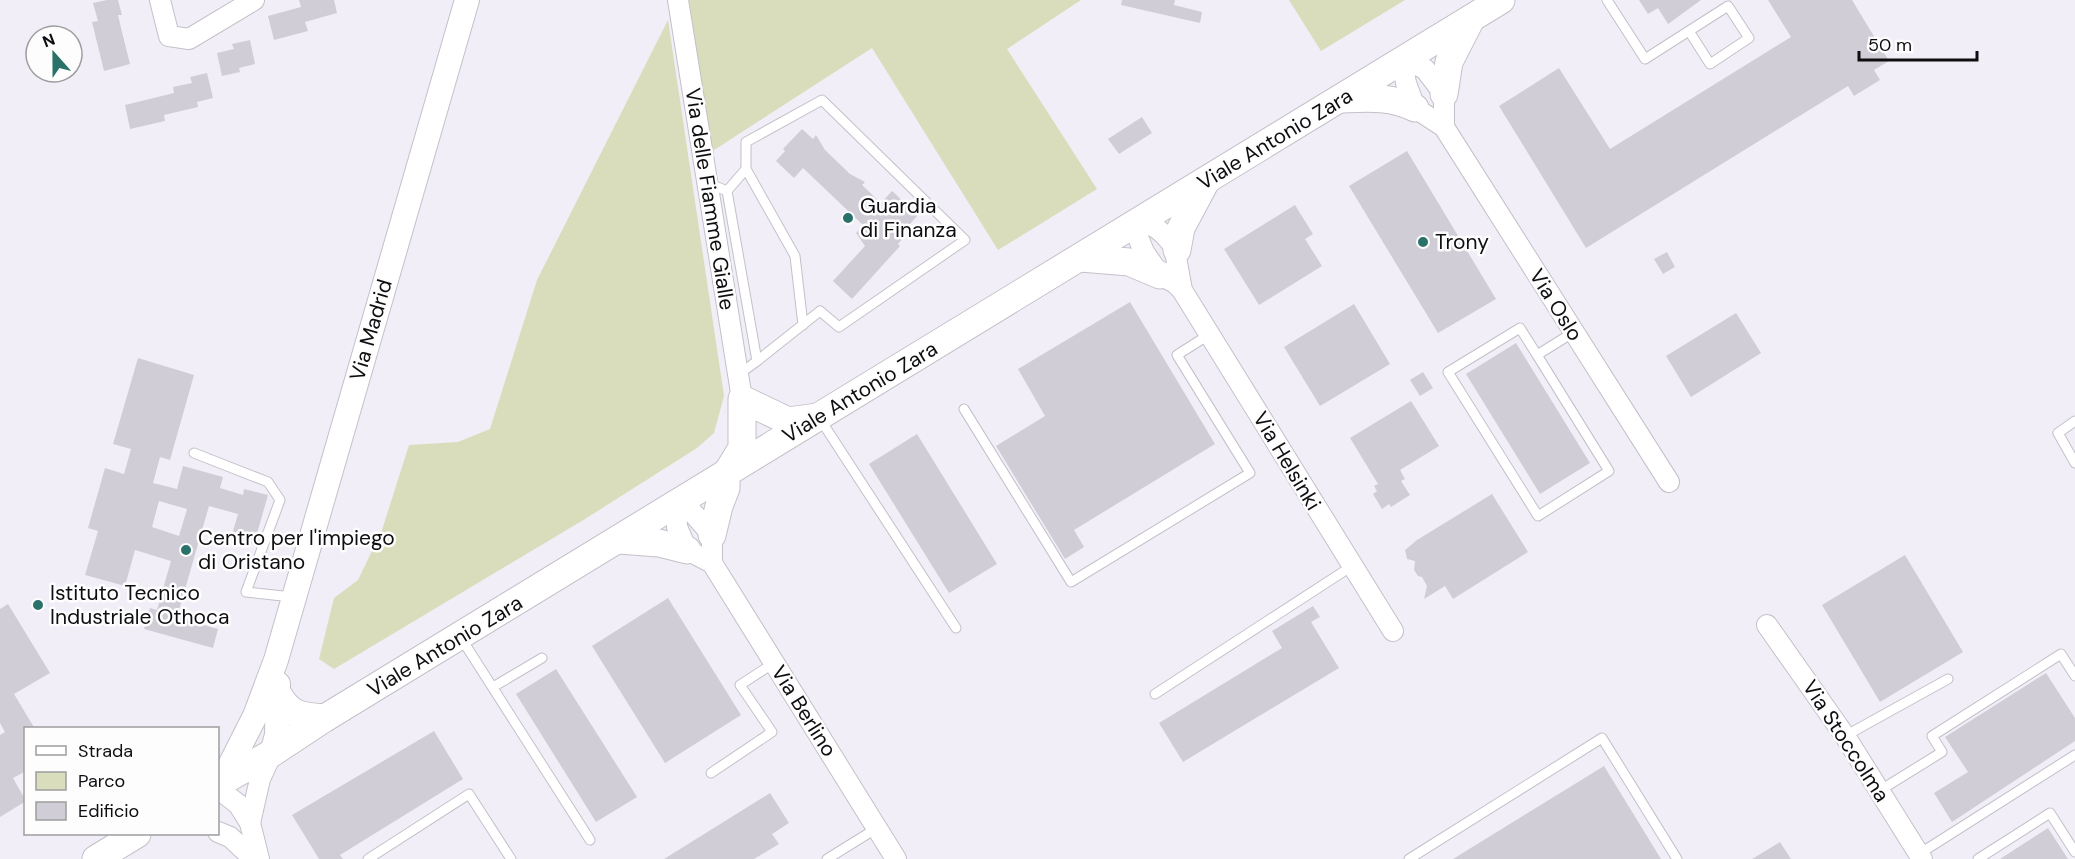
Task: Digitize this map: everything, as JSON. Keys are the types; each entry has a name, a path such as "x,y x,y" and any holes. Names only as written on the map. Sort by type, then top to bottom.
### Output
{"main road":[{"name":"Viale Antonio Zara","path":"219,785 325,718 1502,0"},
{"path":"1444,94 1449,62 1471,19"},
{"path":"1341,99 1400,100 1415,108"},
{"path":"1178,250 1181,228 1205,182"},
{"path":"1081,258 1129,262 1172,282"},
{"path":"740,387 788,421 818,417"},
{"path":"712,535 726,489 726,474 742,448 740,387"},
{"path":"619,540 659,543 687,550"},
{"path":"278,694 285,706 294,713 325,718"},
{"path":"96,859 135,835"}],"street":[{"path":"160,0 169,36 189,39 254,0"},
{"name":"Via delle Fiamme Gialle","path":"678,0 740,387"},
{"name":"Via Madrid","path":"219,785 255,716 276,660 466,1"},
{"path":"1415,108 1406,83 1402,61 1425,69 1444,94 1444,128"},
{"name":"Via Oslo","path":"1415,108 1444,128 1668,482"},
{"path":"1140,221 1154,225 1178,250"},
{"name":"Via Helsinki","path":"1140,221 1138,237 1144,252 1172,282 1210,334 1393,631"},
{"name":"Via Helsinki","path":"1172,282 1178,250"},
{"path":"676,505 693,513 712,535 712,563 687,550 677,528 676,505"},
{"name":"Via Berlino","path":"712,563 896,859"},
{"name":"Via Stoccolma","path":"1767,624 1845,736 1920,857"},
{"name":"Via Madrid","path":"272,753 278,735 276,660"},
{"path":"250,823 260,779 272,753"},
{"path":"219,785 238,804 250,823 259,859"},
{"path":"219,832 230,837 254,859"}],"lane":[{"path":"1607,0 1646,59 1689,31 1728,6 1749,38 1710,64 1689,31"},
{"path":"740,387 757,361 803,325 820,311 839,327 965,240 822,100 746,142 746,170 795,256 803,325"},
{"path":"727,190 746,170"},
{"path":"707,183 727,190"},
{"path":"727,190 757,361"},
{"path":"1520,328 1537,355 1609,471 1538,516 1448,372 1520,328"},
{"path":"1537,355 1574,332"},
{"path":"964,409 1071,582 1250,473 1177,355 1210,334"},
{"path":"818,417 956,628"},
{"path":"2075,421 2058,433 2075,463"},
{"path":"194,453 268,482 280,500 246,592 294,598"},
{"path":"1155,694 1352,566"},
{"path":"460,636 590,840"},
{"path":"1879,791 1942,752 1932,736 2061,654 2075,676"},
{"path":"493,687 542,658"},
{"path":"711,773 772,732 741,685 774,663"},
{"path":"1845,736 1948,679"},
{"path":"1409,859 1602,738 1677,859"},
{"path":"1920,857 2075,755"},
{"path":"368,859 469,794 511,859"},
{"path":"1978,859 2050,813 2075,852"},
{"path":"827,859 877,828"}],"green space":[{"path":"685,0 1081,0 1007,49 1097,189 998,250 872,48 711,152"},
{"path":"1289,0 1405,0 1321,51"},
{"path":"668,20 724,396 714,433 697,448 585,519 334,669 319,659 334,598 358,580 382,530 409,445 458,442 490,429 537,280"}],"building":[{"path":"118,0 122,15 118,15 130,64 104,71 92,22 98,21 93,3"},
{"path":"299,0 334,0 337,13 305,22 308,31 274,40 268,16 301,7"},
{"path":"1122,0 1175,0 1174,5 1202,12 1200,23 1121,5"},
{"path":"1639,0 1701,0 1668,24 1658,8 1648,14"},
{"path":"1768,0 1852,0 1889,61 1874,70 1880,80 1854,96 1848,86 1586,248 1499,106 1559,68 1610,149 1791,37"},
{"path":"250,40 255,64 239,68 240,72 222,76 217,53 234,49 232,44"},
{"path":"207,73 213,98 197,102 198,107 164,115 165,121 130,129 125,105 174,93 173,87 192,83 190,77"},
{"path":"1142,117 1152,133 1119,154 1108,139"},
{"name":"Guardia di Finanza","path":"802,129 813,139 816,135 825,150 850,174 865,182 862,185 881,203 892,191 918,215 900,235 903,238 898,244 900,246 852,299 833,281 865,246 856,233 863,225 803,168 794,178 776,161 785,151 783,149"},
{"name":"Trony","path":"1407,151 1496,299 1438,333 1349,186"},
{"path":"1295,205 1313,234 1305,239 1322,266 1259,305 1224,249"},
{"path":"1667,252 1675,267 1663,274 1654,259"},
{"path":"1130,302 1215,444 1074,530 1084,547 1065,559 996,446 1045,416 1018,369"},
{"path":"1354,304 1390,364 1320,406 1284,347"},
{"path":"1736,313 1761,353 1691,397 1666,356"},
{"path":"1516,343 1590,463 1540,494 1466,374"},
{"path":"138,358 194,375 170,460 160,457 153,483 177,489 183,466 223,477 220,488 243,495 244,489 268,495 254,544 231,538 238,514 209,506 177,617 218,629 213,648 144,629 150,608 157,610 171,561 135,550 125,586 85,575 98,531 88,528 105,468 124,474 131,449 113,444","holes":["159,501 187,509 179,536 152,527"]},
{"path":"1423,372 1433,388 1420,396 1410,380"},
{"path":"1411,401 1439,446 1400,470 1405,479 1401,481 1410,495 1391,507 1389,504 1382,509 1373,494 1377,491 1374,486 1378,484 1350,438"},
{"path":"917,434 997,564 949,593 869,464"},
{"path":"1492,494 1528,552 1453,599 1445,586 1424,599 1427,586 1414,570 1415,561 1407,559 1405,550 1417,540"},
{"path":"1905,555 1963,652 1880,702 1822,605"},
{"path":"668,598 741,715 665,763 592,646"},
{"path":"8,604 50,673 14,694 34,727 24,727 24,772 13,778 24,797 24,802 0,817 0,735 5,732 0,723 0,609"},
{"path":"1313,606 1320,617 1311,622 1339,668 1183,762 1159,723 1282,648 1272,631"},
{"path":"556,669 637,797 596,822 516,694"},
{"path":"2046,673 2075,718 2075,741 1952,822 1934,793 1968,772 1945,737"},
{"path":"434,731 463,779 340,855 343,859 319,859 292,815"},
{"path":"1604,766 1661,859 1453,859"},
{"path":"770,793 789,823 772,834 779,844 754,859 664,859"},
{"path":"2048,828 2068,859 2000,859"},
{"path":"1780,842 1791,859 1752,859"}],"place":[{"name":"Guardia di Finanza","path":"848,218"},
{"name":"Trony","path":"1423,242"},
{"name":"Centro per l'impiego di Oristano","path":"186,550"},
{"name":"Istituto Tecnico Industriale Othoca","path":"38,605"}]}
